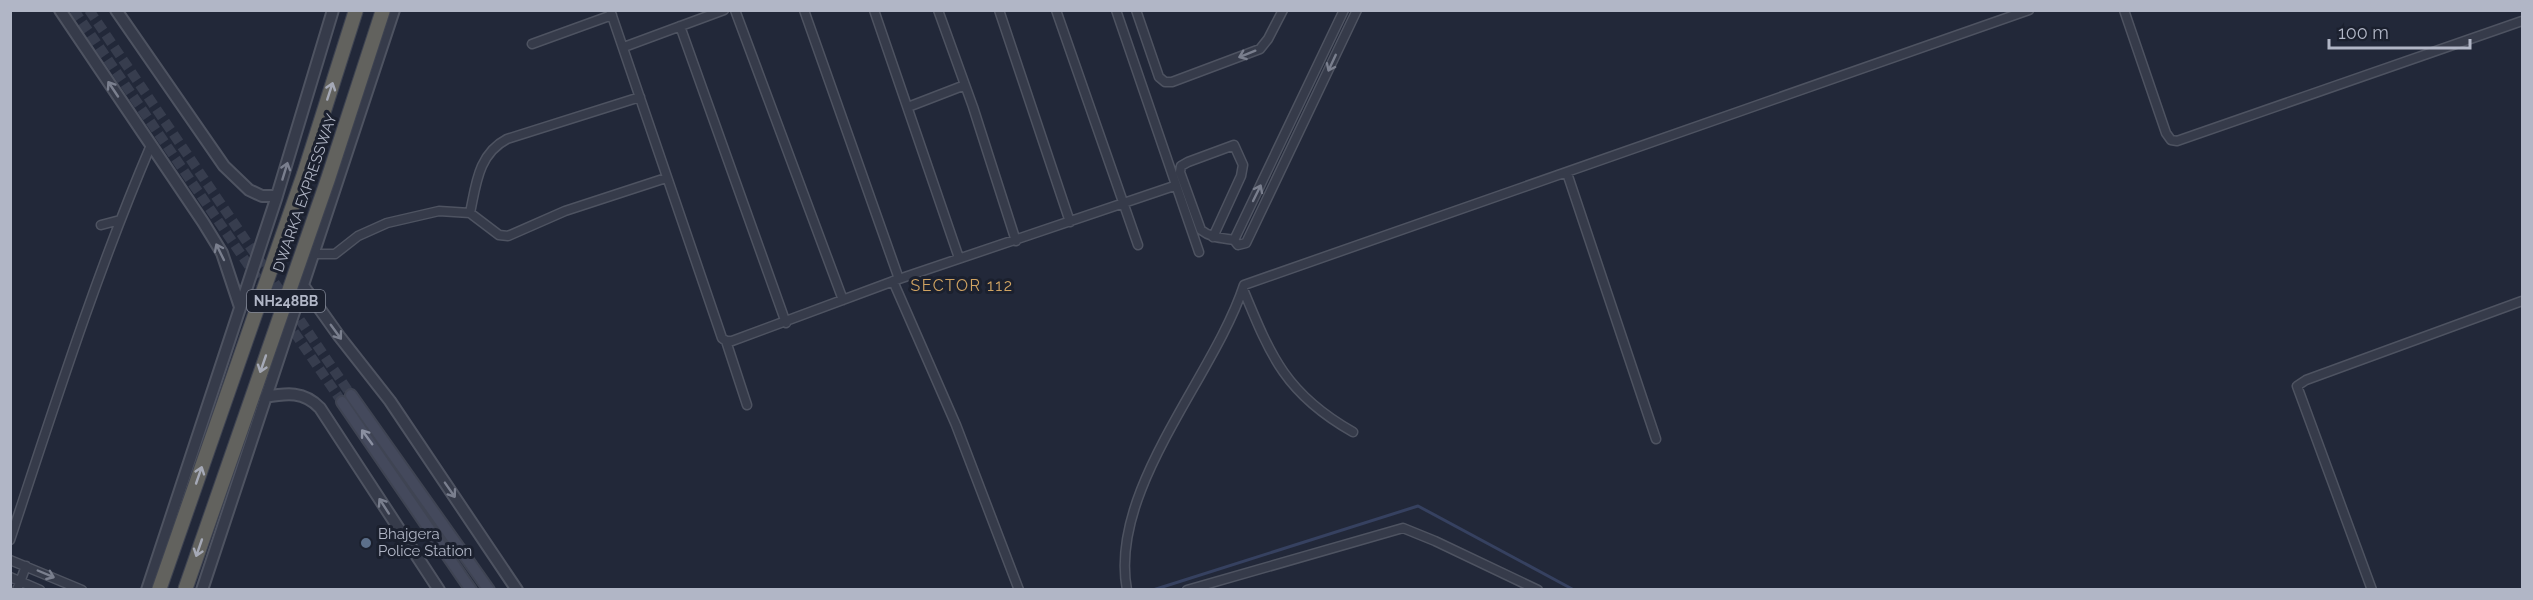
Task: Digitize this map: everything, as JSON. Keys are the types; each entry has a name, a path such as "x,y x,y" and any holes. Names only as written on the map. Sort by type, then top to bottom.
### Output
{"highway":[{"name":"DWARKA EXPRESSWAY","path":"159,590 304,174 357,10"},
{"name":"DWARKA EXPRESSWAY","path":"184,590 328,179 383,10"}],"main road":[{"path":"351,395 489,590"},
{"path":"342,402 471,590"}],"street":[{"path":"60,10 222,254 240,307"},
{"path":"116,10 224,166 249,190 262,196 277,196"},
{"path":"147,590 277,196 333,10"},
{"path":"202,590 394,10"},
{"path":"624,47 724,10"},
{"path":"735,10 843,300"},
{"path":"804,10 896,280 956,425 1018,590"},
{"path":"874,10 959,258"},
{"path":"938,10 1016,241"},
{"path":"999,10 1071,222"},
{"path":"1056,10 1137,244"},
{"path":"1116,10 1174,186 1199,252"},
{"path":"1136,10 1159,77 1165,82 1172,82 1260,49 1268,39 1282,10"},
{"path":"1234,240 1344,10"},
{"path":"1214,237 1242,176 1243,165 1234,145 1181,166 1180,172 1198,225 1204,232 1214,237 1234,240 1238,245 1246,243 1357,10"},
{"path":"1127,590 1123,558 1141,491 1197,379 1226,330 1244,285 2029,10"},
{"path":"2124,10 2166,134 2171,140 2177,141 2523,21"},
{"path":"532,44 611,13 666,178 747,405"},
{"path":"680,26 786,323"},
{"path":"908,107 965,85"},
{"path":"470,213 483,162 495,146 507,139 640,98"},
{"path":"11,538 83,320 120,220 151,146"},
{"path":"1567,173 1656,439"},
{"path":"312,254 335,254 358,236 387,223 439,211 470,213 499,235 505,236 565,211 666,178"},
{"path":"726,341 786,323 896,280 1174,186"},
{"path":"101,225 120,220"},
{"path":"302,284 390,401 517,590"},
{"path":"1243,288 1286,378 1315,408 1353,432"},
{"path":"2372,590 2297,386 2306,380 2523,301"},
{"path":"265,397 287,393 303,395 320,408 439,590"},
{"path":"1187,590 1403,528 1436,541 1538,590"},
{"path":"10,560 82,590"},
{"path":"18,585 26,566"},
{"path":"10,577 18,585 40,590"}],"waterway":[{"path":"1153,590 1418,506 1574,590"}],"tunnel":[{"path":"74,10 342,402"},
{"path":"89,10 351,395"}],"place":[{"name":"Bhajgera Police Station","path":"366,543"}],"district":[{"name":"SECTOR 112","path":"962,285"}]}
